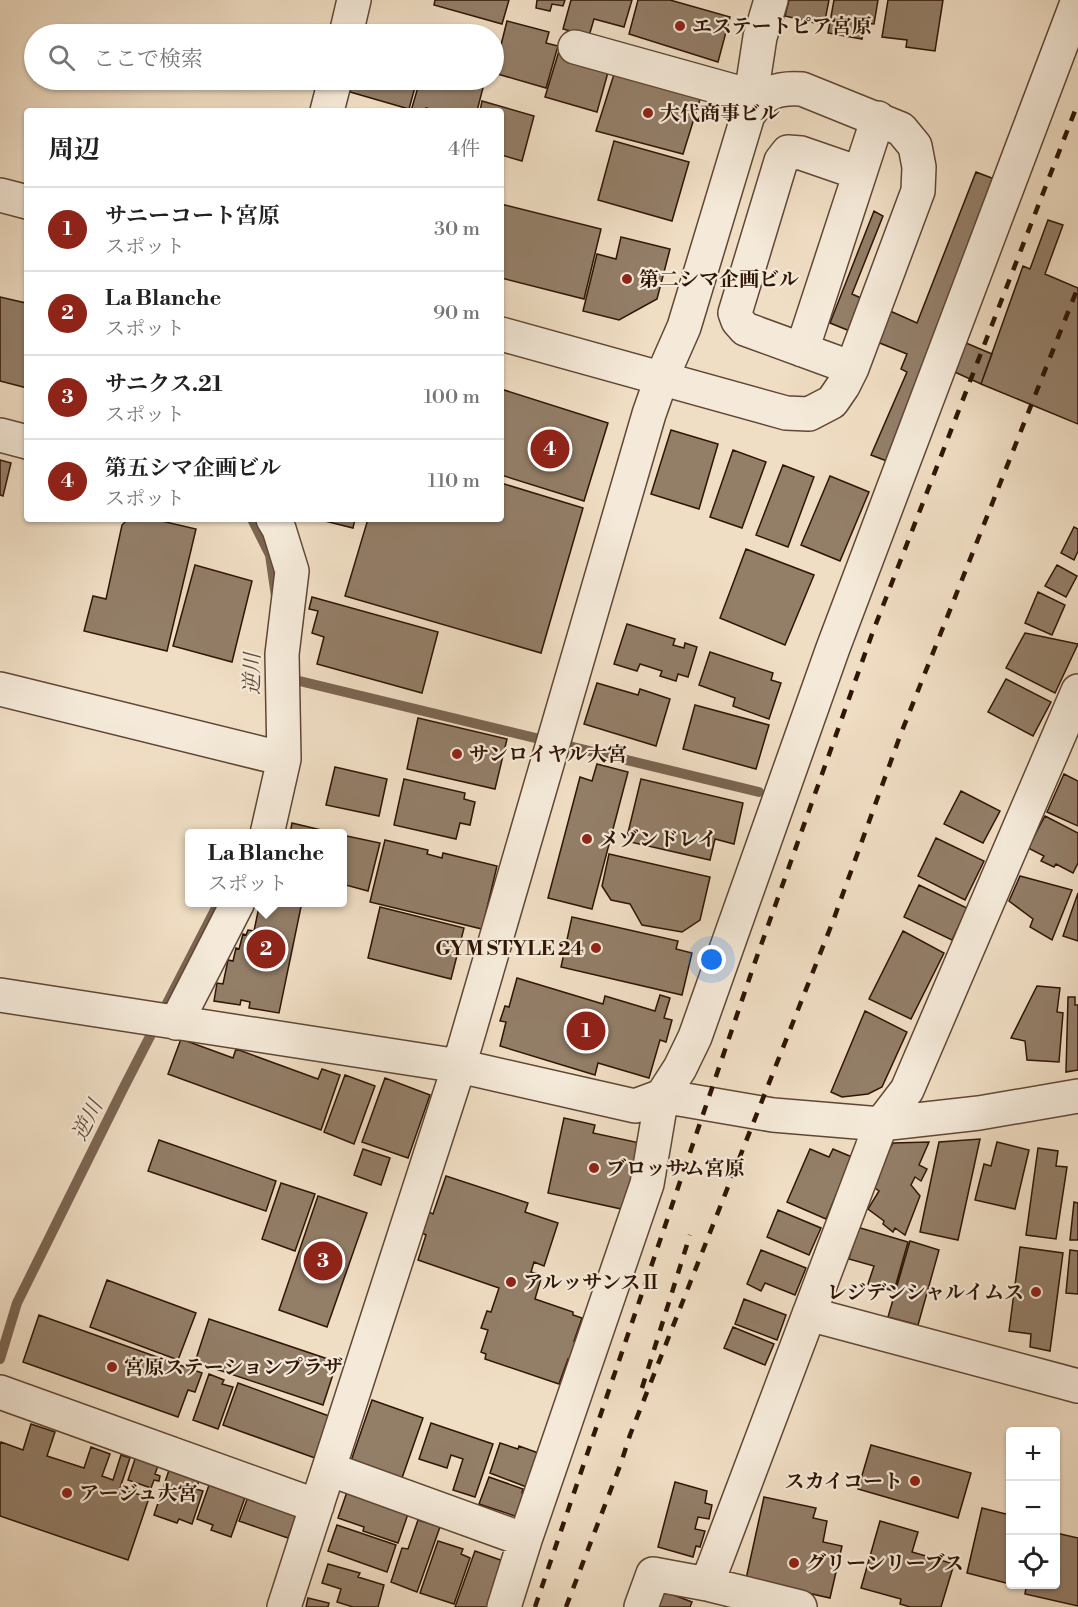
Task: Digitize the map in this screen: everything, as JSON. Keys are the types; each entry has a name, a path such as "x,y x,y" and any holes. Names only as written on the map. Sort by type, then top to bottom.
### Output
{"street":[{"path":"348,24 354,0"},
{"path":"284,1607 459,1066 649,414 684,327 750,105 756,61 771,0"},
{"path":"504,1607 647,1184 662,1096 680,1068 695,1037 833,648 1078,0"},
{"path":"504,335 786,413 809,414 832,402 852,368 918,191 919,167 915,146 901,129 878,118 802,89 786,88 769,93 750,105 575,47"},
{"path":"756,61 770,77 786,88"},
{"path":"328,108 332,90"},
{"path":"802,350 878,118"},
{"path":"852,368 745,329 735,313 781,161 788,152 801,153 859,173"},
{"path":"0,195 24,201"},
{"path":"0,435 24,441"},
{"path":"268,829 283,758 282,654 292,571 275,522"},
{"path":"0,689 283,758"},
{"path":"707,1584 881,1124 907,1090 1078,691"},
{"path":"174,1023 236,907"},
{"path":"0,995 459,1066 635,1106 662,1096 773,1115 881,1124 979,1113 1078,1096"},
{"path":"808,1314 1078,1386"},
{"path":"7,1395 317,1506"},
{"path":"329,1469 525,1540"},
{"path":"641,1607 653,1575 707,1584 800,1607"}],"building":[{"path":"435,0 509,0 502,24 434,5"},
{"path":"537,0 565,0 563,6 552,4 550,11 536,8"},
{"path":"571,0 632,0 624,27 594,19 589,36 563,29"},
{"name":"エステートピア宮原","path":"638,0 670,0 730,17 718,62 629,34"},
{"path":"789,0 829,0 824,25 785,16"},
{"path":"834,0 878,0 874,24 864,23 862,39 828,33"},
{"path":"888,0 943,0 935,51 906,47 907,40 882,37"},
{"path":"507,21 549,32 546,43 558,46 546,88 504,76 504,33"},
{"path":"559,51 610,65 597,112 545,97"},
{"name":"大代商事ビル","path":"616,68 701,96 683,154 596,131"},
{"path":"350,90 414,90 409,108 350,92"},
{"path":"417,90 482,90 478,108 412,108"},
{"path":"482,101 534,116 522,161 504,156 504,108 481,108"},
{"path":"614,141 689,162 672,221 598,200"},
{"path":"976,172 997,180 959,340 992,354 981,384 948,369 892,463 871,455 907,372 901,369 907,354 830,323 874,211 883,216 852,294 917,323"},
{"path":"504,205 601,229 584,299 504,279"},
{"path":"1048,220 1063,225 1045,274 1078,288 1078,424 981,384 1023,266 1030,269"},
{"name":"第二シマ企画ビル","path":"621,237 670,249 657,299 619,320 583,311 597,254 616,259"},
{"path":"0,297 24,303 24,387 0,381"},
{"path":"504,390 608,423 584,501 504,476"},
{"path":"671,430 718,444 699,509 651,494"},
{"path":"733,450 766,462 742,528 710,517"},
{"path":"0,460 11,463 3,496 0,495"},
{"path":"783,465 814,477 788,547 756,535"},
{"path":"830,476 869,492 840,561 801,545"},
{"path":"504,484 583,508 541,653 345,596 367,522 504,522"},
{"path":"125,522 166,522 196,529 167,651 84,631 93,596 106,599 122,525"},
{"path":"329,522 354,522 353,528"},
{"path":"1074,527 1078,529 1078,551 1074,560 1061,553"},
{"path":"746,549 814,575 785,645 720,618"},
{"path":"195,565 252,581 232,662 173,646"},
{"path":"1057,565 1077,576 1066,597 1045,586"},
{"path":"1038,592 1065,605 1052,635 1025,623"},
{"path":"312,597 438,632 422,693 317,664 324,637 312,633 318,611 309,609"},
{"path":"627,624 675,639 673,645 684,648 685,643 697,647 688,677 678,674 676,681 660,676 662,671 640,664 637,671 614,664"},
{"path":"1025,633 1078,644 1055,693 1006,668"},
{"path":"710,652 773,673 771,680 781,683 769,719 733,706 735,698 699,685"},
{"path":"1006,679 1051,702 1033,736 988,712"},
{"path":"597,683 638,695 640,689 670,699 656,746 584,724"},
{"path":"695,705 769,725 756,769 683,749"},
{"name":"サンロイヤル大宮","path":"418,718 507,739 495,789 407,769"},
{"name":"メゾンドレイ","path":"597,764 628,772 592,909 548,898 580,777 592,781"},
{"path":"335,767 387,779 379,816 326,805"},
{"path":"1064,774 1078,781 1078,826 1047,812"},
{"path":"404,779 465,793 464,799 475,802 470,825 460,823 456,839 394,825"},
{"path":"641,779 743,803 734,844 715,839 710,860 626,841"},
{"path":"961,791 1000,811 983,843 944,824"},
{"path":"1045,816 1078,833 1078,863 1073,873 1056,864 1054,867 1041,861 1044,856 1028,848"},
{"path":"292,823 317,829 291,829"},
{"path":"347,836 380,843 368,891 347,885"},
{"path":"936,838 984,861 965,900 918,876"},
{"path":"385,840 428,850 427,854 442,858 443,853 497,866 482,929 370,902"},
{"path":"609,854 710,877 700,920 682,932 642,925 630,904 611,900 602,886"},
{"path":"1020,876 1072,890 1052,940 1030,927 1033,919 1009,901"},
{"path":"919,885 967,908 952,940 904,917"},
{"path":"1078,893 1078,941 1063,936"},
{"path":"259,907 301,907 279,1013 249,1008 250,1002 241,1000 240,1005 214,1001 217,983 223,984 228,960 233,961 243,934 246,935 248,930 254,931"},
{"path":"380,907 464,928 451,979 368,958"},
{"path":"572,917 678,941 676,949 692,953 682,995 561,967"},
{"path":"903,931 944,953 911,1019 869,999"},
{"path":"517,978 603,1004 605,996 655,1011 660,995 670,998 664,1018 672,1020 666,1042 660,1040 649,1078 598,1063 595,1075 500,1046 506,1022 500,1021 505,1006 509,1007"},
{"path":"1037,986 1060,988 1057,1012 1063,1013 1059,1062 1027,1060 1025,1041 1011,1038"},
{"path":"1068,997 1075,997 1075,1005 1078,1005 1078,1070 1066,1072"},
{"path":"865,1011 907,1032 882,1087 868,1094 842,1097 831,1092"},
{"path":"181,1039 233,1058 236,1049 318,1079 322,1069 340,1075 321,1130 168,1074"},
{"path":"345,1075 375,1086 354,1144 324,1132"},
{"path":"385,1078 430,1095 408,1158 362,1142"},
{"name":"ブロッサム宮原","path":"564,1118 595,1125 593,1133 640,1143 626,1210 548,1193"},
{"path":"980,1139 958,1240 920,1232 939,1142"},
{"path":"159,1140 276,1181 266,1211 148,1171"},
{"path":"929,1142 919,1165 927,1169 921,1181 915,1177 911,1185 920,1196 905,1235 895,1228 893,1232 883,1224 884,1221 868,1209 879,1191 869,1184 893,1143"},
{"path":"997,1142 1029,1150 1015,1209 975,1200 984,1164 991,1166"},
{"path":"1038,1148 1058,1151 1056,1166 1067,1167 1056,1239 1026,1235"},
{"path":"363,1149 390,1158 381,1185 354,1175"},
{"path":"810,1149 829,1157 833,1149 852,1157 826,1219 787,1202"},
{"name":"アルッサンスⅡ","path":"446,1176 528,1203 525,1212 558,1223 544,1266 534,1262 531,1272 542,1275 535,1299 573,1312 573,1315 582,1318 574,1341 580,1344 574,1362 568,1359 559,1384 485,1359 486,1354 481,1352 488,1330 481,1328 487,1311 491,1312 499,1288 418,1260 426,1235 420,1232 427,1211 433,1214"},
{"path":"281,1183 315,1194 295,1251 262,1239"},
{"path":"318,1196 367,1213 327,1327 279,1310"},
{"path":"1074,1202 1078,1203 1078,1240 1070,1240"},
{"path":"778,1210 821,1228 809,1255 767,1237"},
{"path":"857,1227 908,1242 894,1291 868,1284 874,1266 849,1259"},
{"path":"910,1241 939,1250 918,1325 888,1317"},
{"name":"レジデンシャルイムス","path":"1020,1247 1063,1253 1050,1351 1030,1347 1031,1334 1009,1331"},
{"path":"761,1250 806,1268 795,1295 765,1283 761,1291 747,1284"},
{"path":"1070,1250 1078,1251 1078,1294 1066,1293"},
{"path":"107,1280 196,1313 178,1360 90,1327"},
{"path":"744,1299 786,1315 777,1340 735,1324"},
{"name":"宮原ステーションプラザ","path":"39,1315 202,1373 195,1392 188,1390 178,1417 23,1362"},
{"path":"209,1319 337,1362 323,1405 195,1362"},
{"path":"733,1327 774,1344 765,1365 724,1348"},
{"path":"209,1374 224,1380 222,1384 233,1387 218,1429 193,1420"},
{"path":"238,1383 329,1416 315,1458 223,1425"},
{"path":"372,1400 423,1418 402,1478 351,1461"},
{"path":"431,1423 493,1444 475,1497 453,1490 463,1459 451,1455 447,1468 419,1459"},
{"name":"アージュ大宮","path":"31,1424 55,1432 47,1456 84,1468 91,1447 110,1454 102,1476 113,1480 121,1455 130,1458 120,1488 149,1498 128,1560 0,1516 1,1442 23,1450"},
{"path":"500,1443 518,1449 519,1446 541,1454 529,1488 490,1473"},
{"name":"スカイコート","path":"871,1445 971,1473 958,1518 858,1489"},
{"path":"136,1456 159,1463 155,1474 160,1476 159,1481 154,1480 151,1488 128,1480"},
{"path":"173,1458 199,1481 196,1489 203,1491 192,1524 179,1519 177,1523 154,1515"},
{"path":"214,1471 248,1489 231,1537 211,1530 213,1525 197,1519"},
{"path":"489,1477 523,1489 522,1493 529,1495 521,1518 479,1504"},
{"path":"675,1482 707,1491 705,1503 712,1505 709,1519 698,1517 695,1529 705,1531 700,1547 696,1546 693,1557 658,1547"},
{"path":"252,1486 300,1506 288,1538 239,1521"},
{"path":"348,1489 408,1514 398,1543 363,1531 364,1527 338,1518"},
{"name":"グリーンリーブス","path":"764,1497 816,1508 813,1518 827,1521 823,1542 842,1546 830,1598 746,1579"},
{"path":"982,1508 1006,1514 1006,1583 967,1573"},
{"path":"418,1520 440,1527 417,1592 391,1582 402,1548 408,1549"},
{"path":"880,1521 918,1532 912,1552 954,1564 941,1607 910,1607 900,1604 901,1599 861,1588"},
{"path":"337,1525 396,1545 387,1572 328,1551"},
{"path":"1060,1534 1078,1538 1078,1606 1025,1594 1026,1589 1060,1589"},
{"path":"438,1541 463,1549 461,1554 470,1558 454,1604 420,1593"},
{"path":"475,1551 509,1563 494,1607 455,1607"},
{"path":"328,1564 360,1573 358,1577 384,1585 378,1607 353,1607 337,1602 341,1589 322,1583"},
{"path":"663,1591 692,1602 690,1607 657,1607"},
{"path":"308,1598 329,1603 328,1607 306,1607"}],"waterway":[{"name":"逆川","path":"254,522 270,555 276,596"},
{"path":"287,678 759,792"},
{"name":"逆川","path":"0,1359 17,1303 216,907"}],"railway":[{"path":"535,1607 755,962 872,634 1078,103"},
{"path":"566,1607 630,1435 833,921 900,736 1078,287"},
{"path":"642,1388 690,1235"}],"place":[{"name":"エステートピア宮原","path":"680,26"},
{"name":"大代商事ビル","path":"648,113"},
{"name":"第二シマ企画ビル","path":"627,279"},
{"name":"第五シマ企画ビル","path":"550,449"},
{"name":"サンロイヤル大宮","path":"457,754"},
{"name":"メゾンドレイ","path":"587,839"},
{"name":"GYM STYLE 24","path":"596,948"},
{"name":"La Blanche","path":"266,949"},
{"name":"サニーコート宮原","path":"586,1031"},
{"name":"ブロッサム宮原","path":"594,1168"},
{"name":"サニクス.21","path":"323,1261"},
{"name":"アルッサンスⅡ","path":"511,1282"},
{"name":"レジデンシャルイムス","path":"1036,1292"},
{"name":"宮原ステーションプラザ","path":"112,1367"},
{"name":"スカイコート","path":"915,1481"},
{"name":"アージュ大宮","path":"67,1493"},
{"name":"グリーンリーブス","path":"794,1563"}]}
